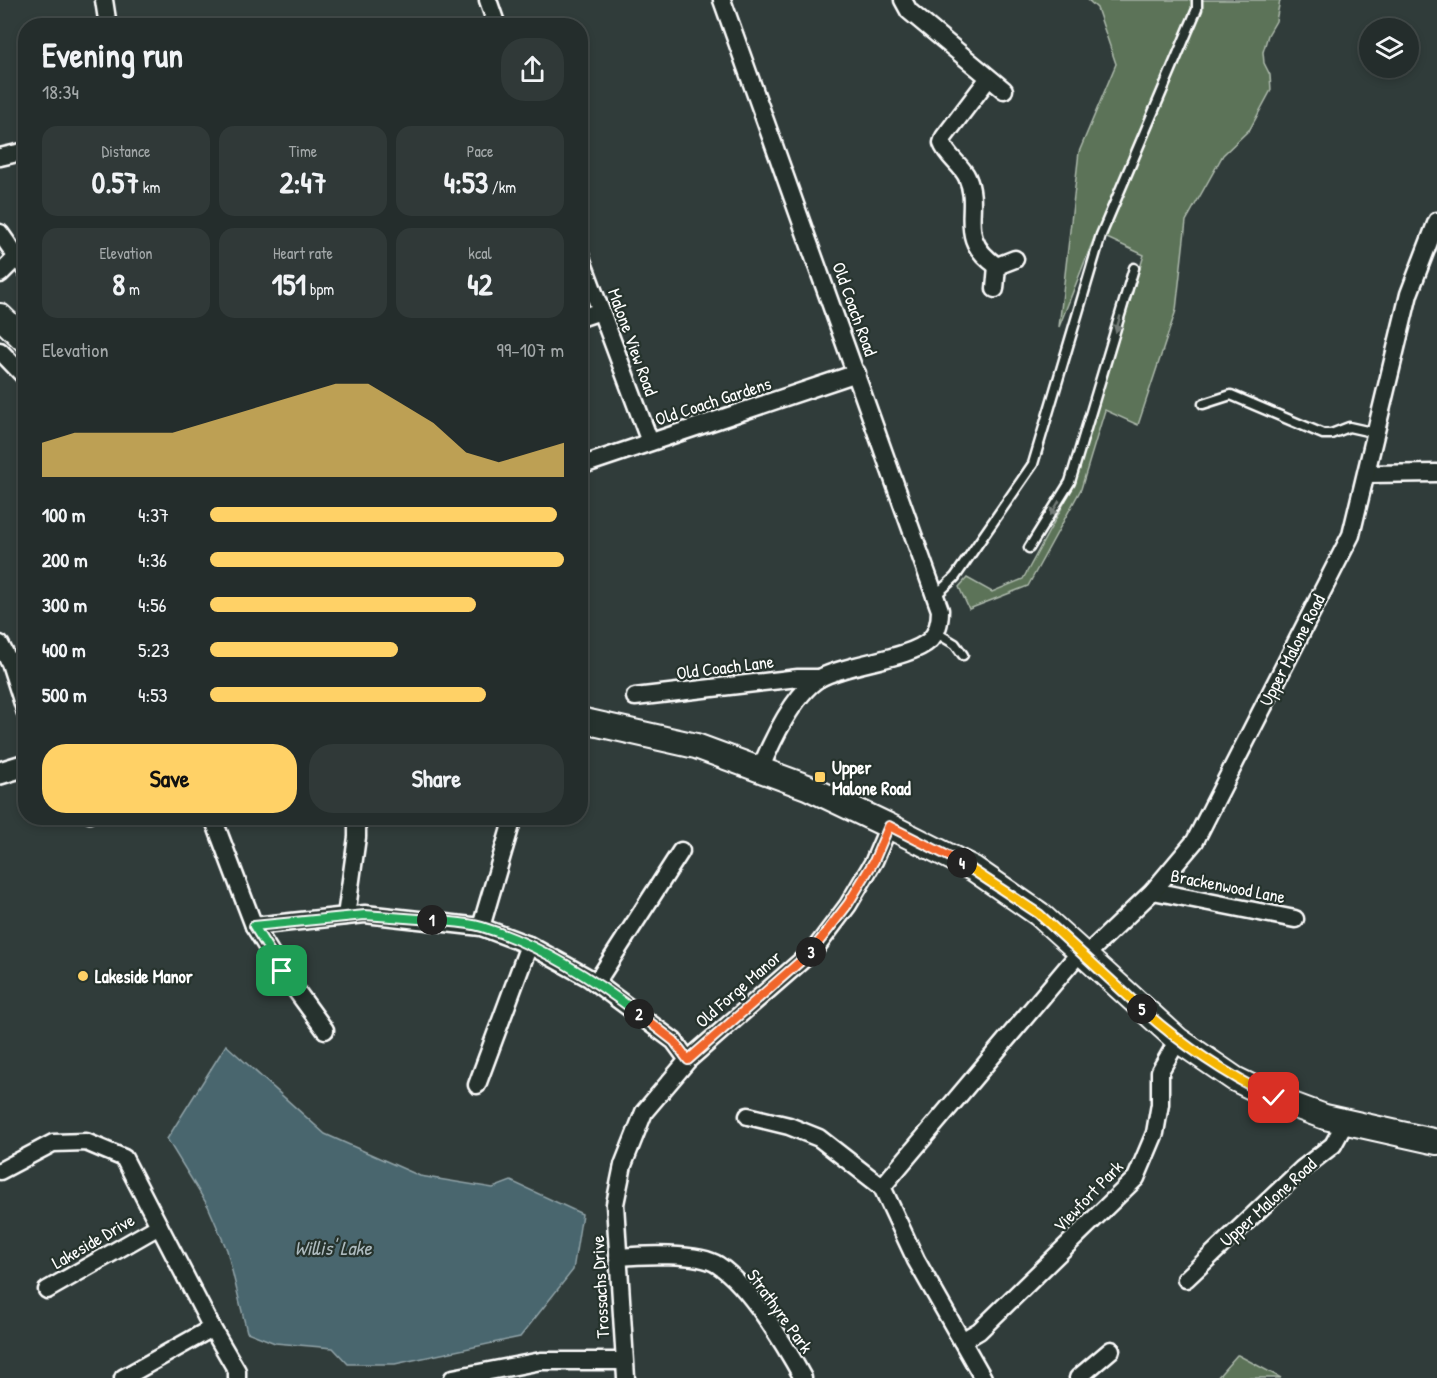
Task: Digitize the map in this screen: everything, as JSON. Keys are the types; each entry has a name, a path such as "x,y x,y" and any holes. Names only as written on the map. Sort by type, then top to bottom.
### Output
{"main road":[{"path":"0,316 18,333"},
{"path":"588,722 696,746 807,788 889,826 974,869 1039,914 1178,1040 1235,1079 1274,1098 1344,1122 1437,1142"}],"street":[{"path":"104,0 107,18"},
{"path":"488,0 494,18"},
{"path":"903,0 909,11 1004,90"},
{"name":"Old Coach Road","path":"727,1 940,610 940,624 935,632"},
{"path":"988,79 942,143 968,179 971,228 975,242 983,256 997,266"},
{"path":"0,157 18,153"},
{"name":"Upper Malone Road","path":"1083,954 1154,891 1195,841 1351,535 1409,294 1437,221"},
{"path":"0,233 18,260"},
{"path":"997,266 1015,259"},
{"path":"0,274 18,265"},
{"path":"994,289 997,266"},
{"name":"Malone View Road","path":"588,276 650,442"},
{"path":"588,315 601,311"},
{"path":"0,351 18,370"},
{"name":"Old Coach Gardens","path":"588,463 857,373"},
{"path":"1367,474 1437,473"},
{"name":"Old Coach Lane","path":"760,770 773,736 809,687 820,678 904,652 929,640 935,632"},
{"path":"0,644 10,663 18,688"},
{"name":"Old Coach Lane","path":"635,697 798,678 820,678"},
{"path":"0,773 18,767"},
{"path":"216,825 254,926 282,971 325,1030"},
{"path":"346,916 357,825"},
{"path":"481,927 511,825"},
{"name":"Old Forge Manor","path":"617,1194 623,1165 644,1112 688,1060 814,949 848,904 869,870 889,826"},
{"path":"596,983 681,851"},
{"name":"Brackenwood Lane","path":"1154,891 1295,919"},
{"path":"254,926 365,915 481,927 529,945 596,983 674,1041 688,1060"},
{"path":"477,1085 529,945"},
{"path":"882,1187 1083,954"},
{"name":"Viewfort Park","path":"962,1341 979,1331 1136,1178 1155,1133 1160,1104 1160,1071 1178,1040"},
{"path":"748,1116 789,1126 819,1138 882,1187 916,1260 983,1378"},
{"name":"Upper Malone Road","path":"1186,1279 1267,1201 1333,1145 1344,1122"},
{"name":"Lakeside Drive","path":"0,1171 53,1143 86,1142 124,1158 212,1328 237,1371 237,1378"},
{"name":"Trossachs Drive","path":"617,1194 618,1257 626,1378"},
{"name":"Lakeside Drive","path":"48,1290 159,1226"},
{"name":"Strathyre Park","path":"618,1257 662,1254 716,1263 743,1289 787,1349 803,1378"},
{"path":"123,1378 212,1328"},
{"path":"1078,1378 1111,1350"},
{"path":"453,1378 491,1374 541,1361 624,1360"}],"lane":[{"path":"934,596 955,577 1033,465 1101,235 1197,9 1197,0"},
{"path":"1029,548 1070,482 1134,268"},
{"path":"1203,404 1231,395 1323,434 1332,434 1349,428 1376,433"},
{"path":"935,632 955,644 963,655"}],"green space":[{"path":"1088,0 1280,0 1276,21 1268,35 1263,52 1264,63 1270,75 1271,90 1250,129 1223,155 1186,221 1176,310 1138,425 1105,410 1081,489 1028,586 969,609 959,587 967,578 992,592 1023,579 1073,487 1144,255 1096,233 1059,327 1079,152 1116,64 1097,8"},
{"path":"1238,1355 1281,1378 1217,1378"}],"water":[{"name":"Willis' Lake","path":"226,1045 325,1134 420,1176 493,1188 511,1181 582,1214 573,1270 520,1337 395,1364 348,1364 333,1348 275,1343 247,1332 227,1250 208,1206 167,1139"}],"place":[{"name":"Upper Malone Road","path":"820,777"},
{"name":"Lakeside Manor","path":"83,976"}],"route":[{"path":"282,971 254,926 365,915 481,927 529,945 589,978 674,1041 688,1060 814,949 848,904 874,861 889,826 974,869 1039,914 1178,1040 1235,1079 1274,1098"}]}
